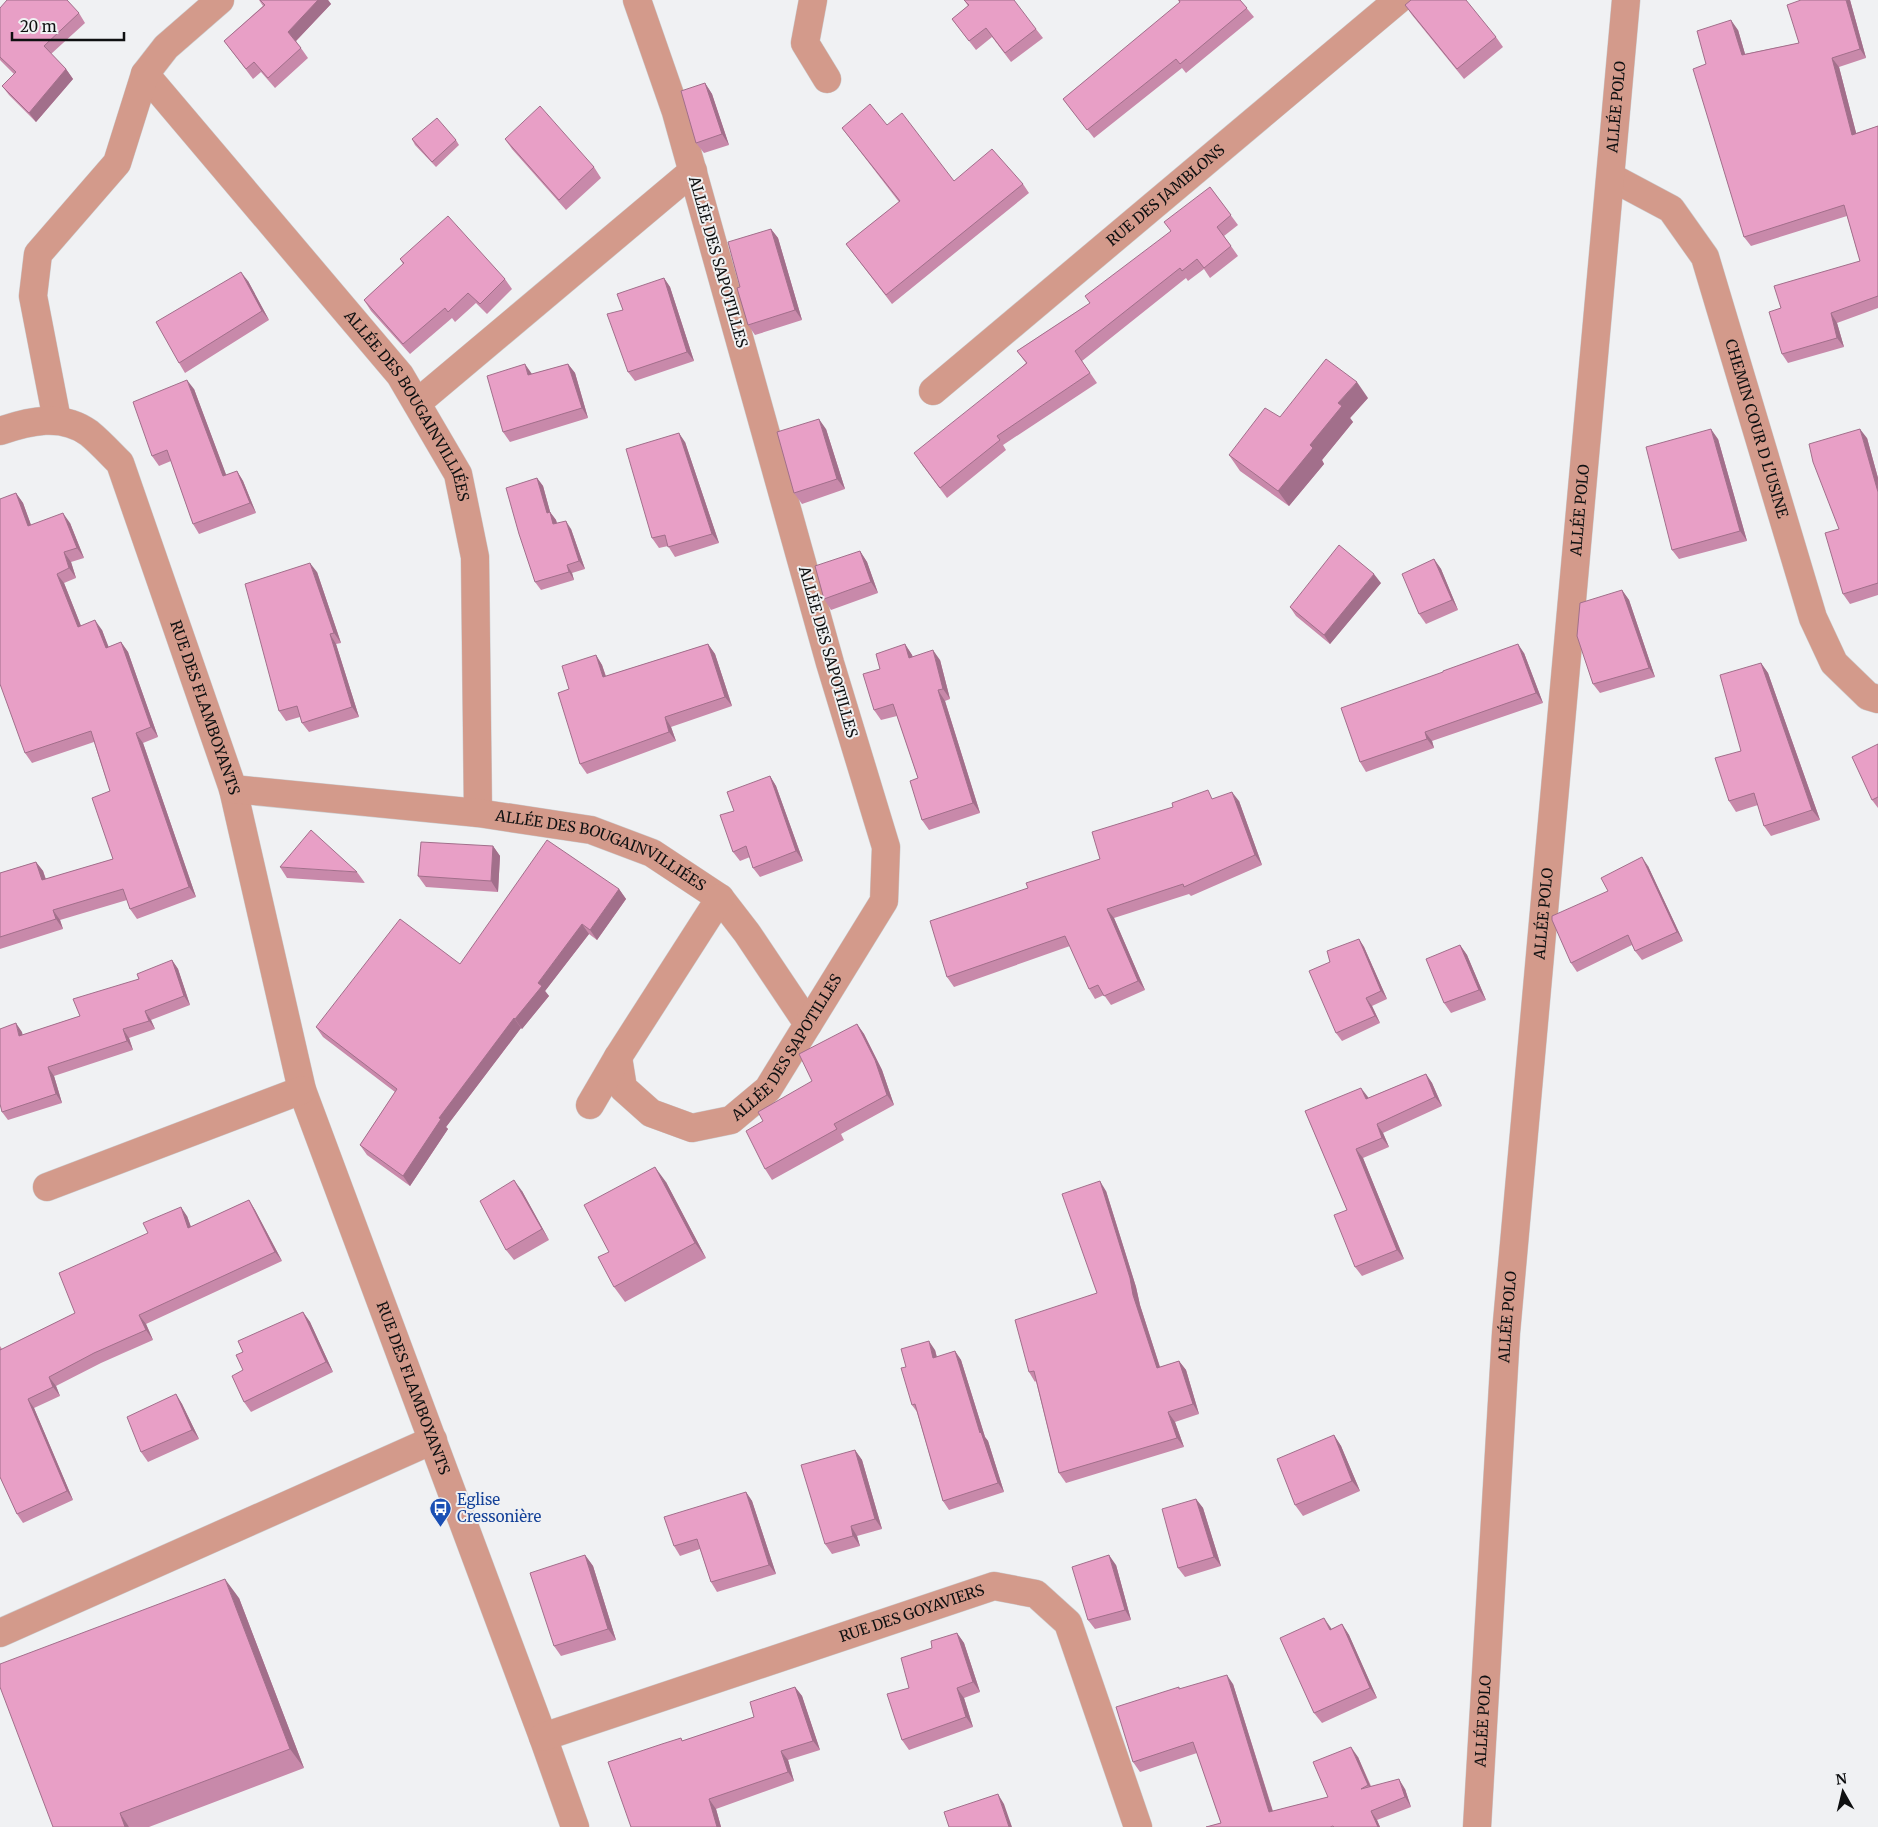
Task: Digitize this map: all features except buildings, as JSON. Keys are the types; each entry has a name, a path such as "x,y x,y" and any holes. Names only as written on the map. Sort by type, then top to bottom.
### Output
{"street":[{"path":"57,420 33,296 38,254 117,163 146,74 166,47 220,0"},
{"name":"ALLÉE DES SAPOTILLES","path":"618,1058 623,1088 650,1113 692,1128 731,1120 768,1089 884,901 886,847 830,663 676,112 637,0"},
{"path":"814,0 805,43 827,79"},
{"name":"RUE DES JAMBLONS","path":"933,390 1398,0"},
{"name":"ALLÉE POLO","path":"1477,1827 1506,1332 1626,0"},
{"name":"ALLÉE DES BOUGAINVILLIÉES","path":"146,74 400,375 458,474 475,557 478,813"},
{"path":"417,403 693,171"},
{"name":"CHEMIN COUR D L'USINE","path":"1611,177 1670,209 1705,258 1813,618 1834,663 1868,696 1878,699"},
{"name":"RUE DES FLAMBOYANTS","path":"0,431 22,423 57,420 74,424 89,433 120,463 233,789 302,1090 575,1827"},
{"name":"ALLÉE DES BOUGAINVILLIÉES","path":"233,789 478,813 591,830 652,853 720,898 747,933 808,1024"},
{"name":"ALLÉE DES BOUGAINVILLIÉES","path":"590,1105 720,898"},
{"path":"47,1187 302,1090"},
{"path":"0,1633 433,1440"},
{"name":"RUE DES GOYAVIERS","path":"543,1737 994,1586 1036,1594 1068,1622 1138,1827"}],"place":[{"name":"Eglise Cressonière","path":"441,1528"}]}
